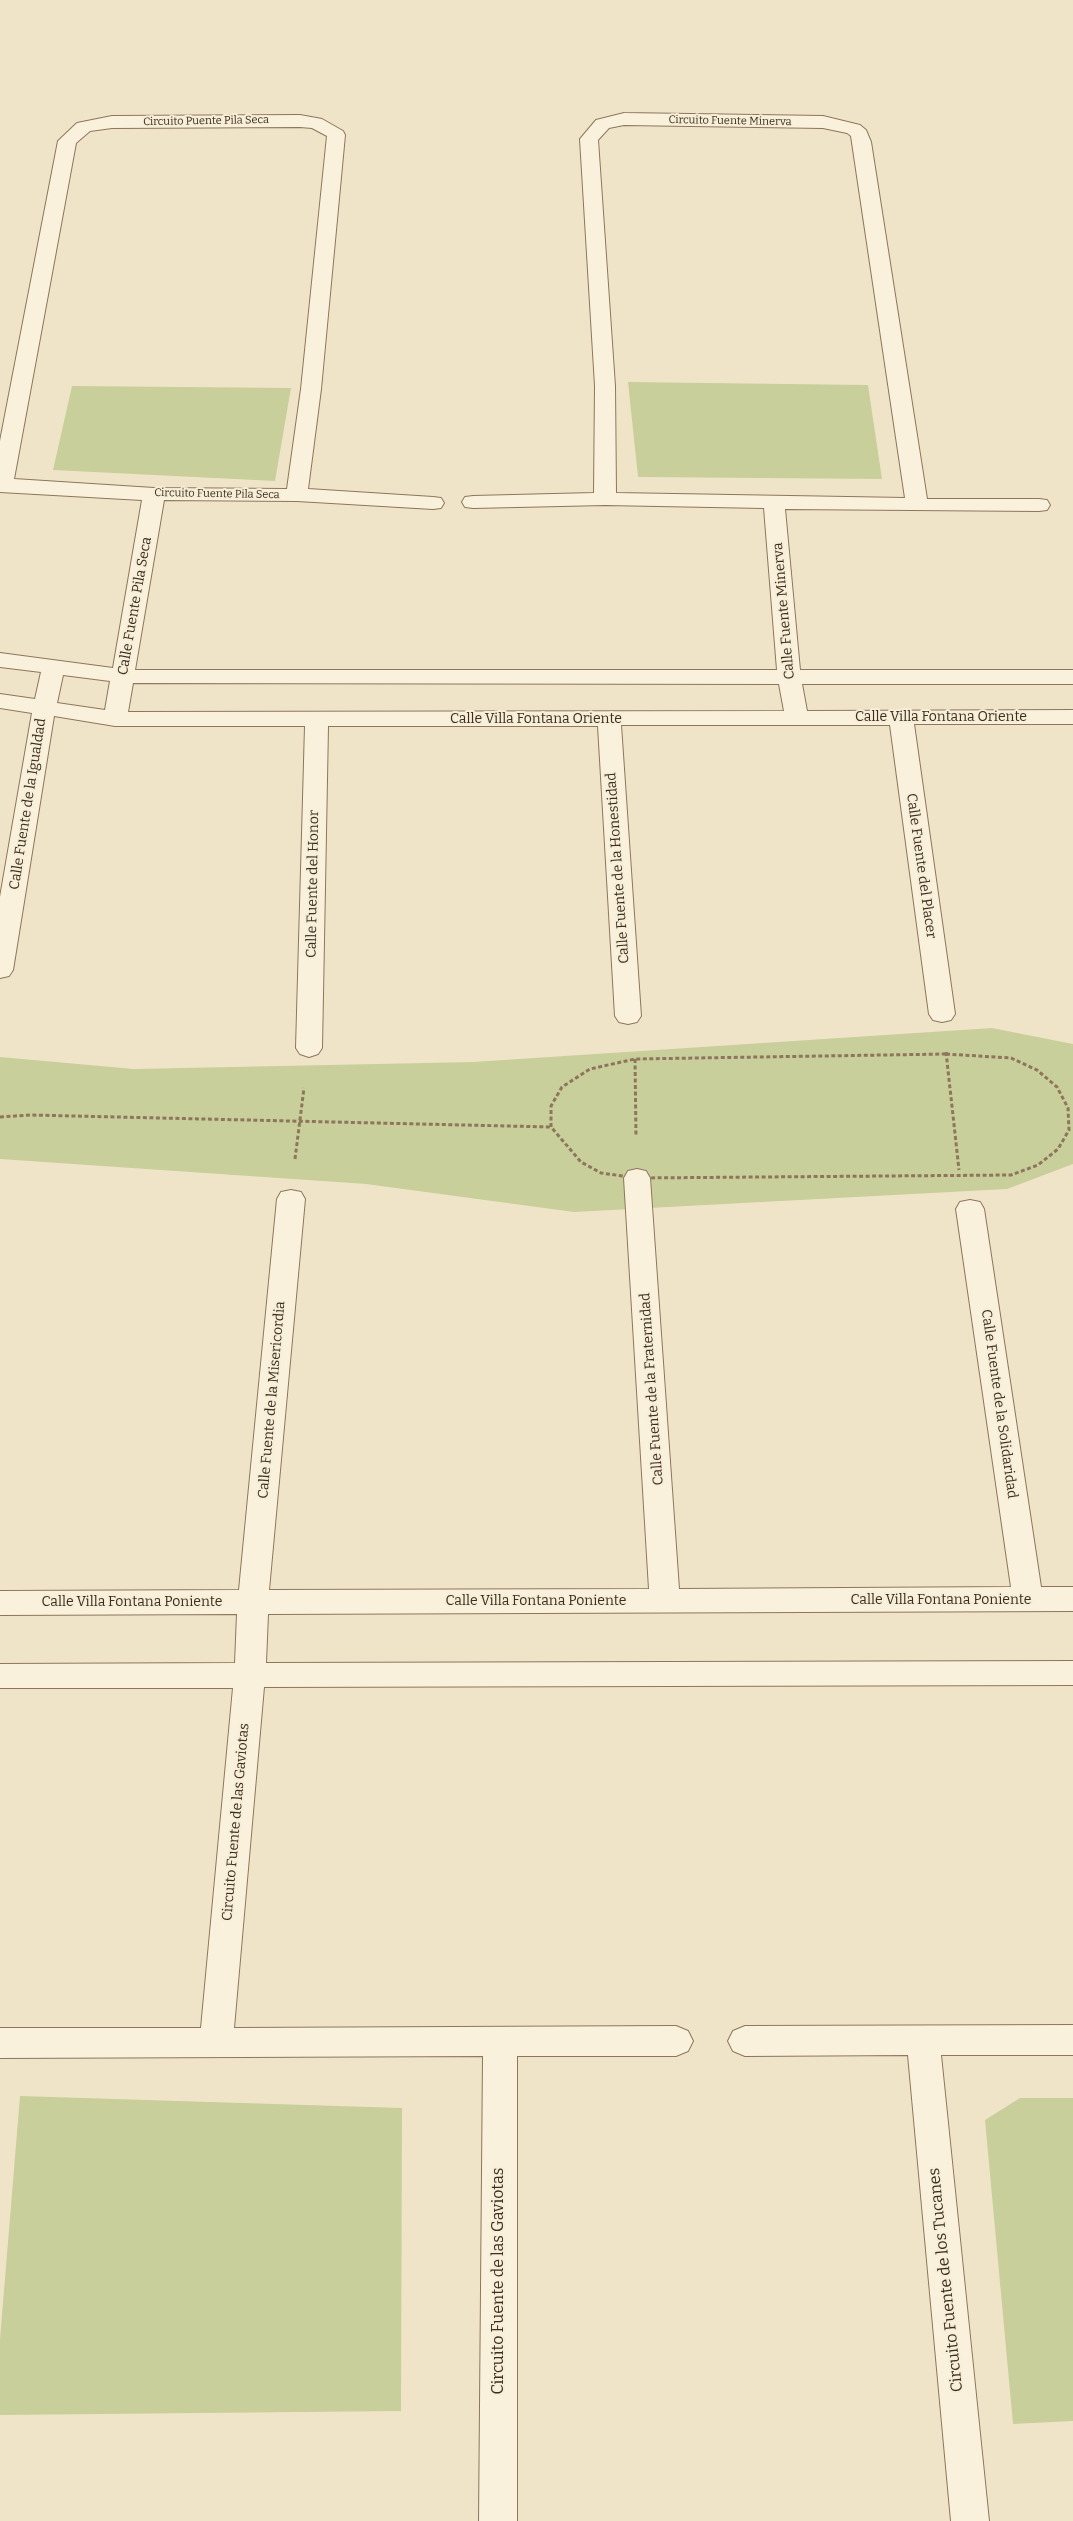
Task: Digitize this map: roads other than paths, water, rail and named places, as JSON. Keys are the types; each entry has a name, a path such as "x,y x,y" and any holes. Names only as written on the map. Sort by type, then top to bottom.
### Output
{"street":[{"name":"Circuito Fuente Minerva","path":"605,499 605,386 589,139 603,124 624,119 823,122 853,129 859,134 862,142 917,505"},
{"name":"Circuito Puente Pila Seca","path":"1,486 67,141 84,127 112,122 300,121 316,123 329,128 336,136 311,389 297,495"},
{"name":"Circuito Fuente Pila Seca","path":"1,486 154,494 297,495 433,503"},
{"name":"Calle Fuente Pila Seca","path":"115,718 154,494"},
{"path":"473,502 605,499 917,505 1039,505"},
{"name":"Calle Fuente Minerva","path":"774,503 789,678 797,718"},
{"path":"0,660 123,676 191,678 1073,677"},
{"name":"Calle Fuente de la Igualdad","path":"0,970 44,708 53,667"},
{"name":"Calle Villa Fontana Oriente","path":"0,701 115,718 316,720 1073,717"},
{"name":"Calle Fuente del Placer","path":"901,717 942,1014"},
{"name":"Calle Fuente de la Honestidad","path":"609,719 628,1016"},
{"name":"Calle Fuente del Honor","path":"309,1048 316,720"},
{"name":"Calle Fuente de la Fraternidad","path":"637,1173 665,1600"},
{"name":"Calle Fuente de la Misericordia","path":"253,1602 291,1199"},
{"name":"Calle Fuente de la Solidaridad","path":"970,1209 1028,1600"},
{"name":"Calle Villa Fontana Poniente","path":"0,1603 1073,1599"},
{"name":"Circuito Fuente de las Gaviotas","path":"216,2043 250,1676 253,1602"},
{"path":"0,1676 1073,1673"},
{"name":"Circuito Fuente de los Tucanes","path":"923,2040 970,2521"},
{"path":"745,2041 1073,2040"},
{"name":"Circuito Fuente de las Gaviotas","path":"498,2521 500,2041"},
{"path":"0,2044 676,2041"}]}
